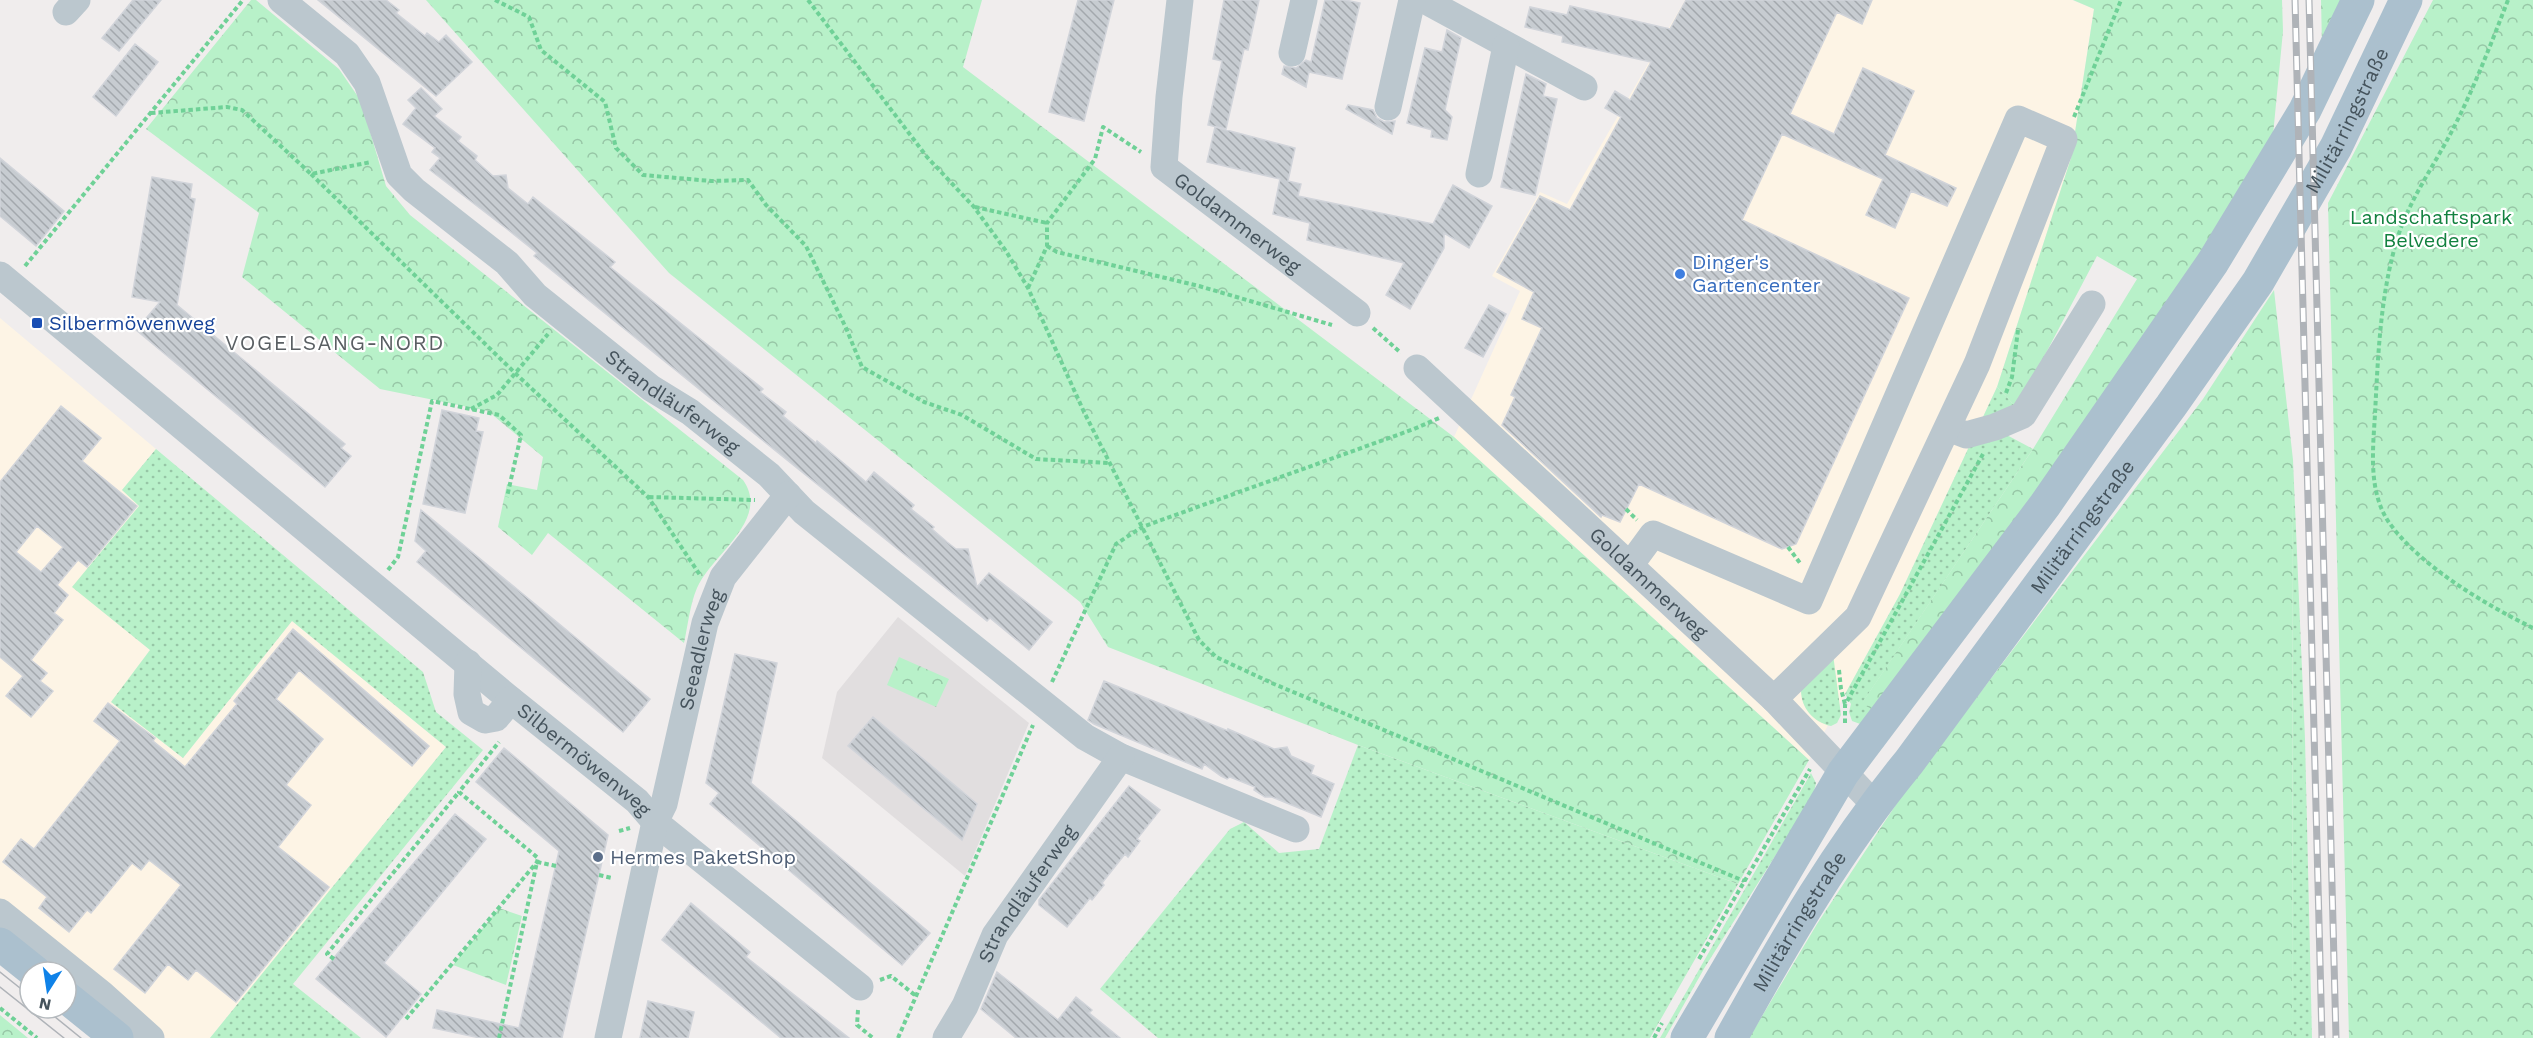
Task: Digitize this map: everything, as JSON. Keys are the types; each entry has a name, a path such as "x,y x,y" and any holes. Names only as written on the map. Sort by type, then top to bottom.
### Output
{"main road":[{"name":"Militärringstraße","path":"1676,1028 1843,773 2045,505 2213,262 2305,110 2358,0"},
{"name":"Militärringstraße","path":"1731,1038 1788,936 1874,804 1908,762 2171,406 2258,282 2336,147 2406,0"},
{"path":"78,1007 117,1038"}],"street":[{"name":"Strandläuferweg","path":"281,0 347,54 367,83 399,175 414,190 507,263 535,295 651,388 699,419 769,475 785,498 1085,737 1121,757 1296,829"},
{"name":"Goldammerweg","path":"1180,0 1164,167 1357,314"},
{"path":"1292,53 1304,0"},
{"path":"1388,107 1412,0"},
{"path":"1424,0 1584,87"},
{"path":"1479,174 1506,46"},
{"path":"1631,564 1653,534 1809,601 2018,119 2064,139 1977,364 1858,616 1774,699"},
{"name":"Silbermöwenweg","path":"5,279 511,700 637,801 655,822"},
{"path":"1947,428 1966,435 1995,427 2023,415 2092,304"},
{"name":"Goldammerweg","path":"1417,368 1774,699 1874,804"},
{"name":"Seeadlerweg","path":"608,1038 655,822 664,804 705,623 723,577 785,498"},
{"name":"Strandläuferweg","path":"946,1038 965,1006 995,935 1121,757"},
{"path":"655,822 860,987"},
{"path":"0,912 33,957 151,1038"}],"path":[{"path":"5,279 151,113 243,0"},
{"path":"495,0 529,17 541,50 606,102 616,148 643,175 711,182 748,180 766,205 806,246 846,328 862,367 924,402 962,415 1036,459 1110,463"},
{"path":"808,0 927,157 974,207 1006,251 1028,288 1110,463 1199,640 1216,657 1274,684 1744,881"},
{"path":"2508,0 2477,78 2411,207 2396,242 2387,285 2379,347 2374,444 2375,487 2388,520 2415,552 2504,614 2533,628"},
{"path":"151,113 227,107 242,110 516,374 648,497 714,596"},
{"path":"1028,288 1047,246 1047,223 1095,159 1103,127 1164,167"},
{"path":"311,174 392,158"},
{"path":"974,207 1047,223"},
{"path":"1047,246 1058,252 1199,286 1333,325 1357,314 1417,368"},
{"path":"470,409 497,395 562,317"},
{"path":"375,587 398,557 432,401 499,415 521,435 507,498"},
{"path":"898,1038 1042,702 1116,544 1142,527 1414,429 1461,407"},
{"path":"648,497 785,498"},
{"path":"334,959 327,954 502,738"},
{"path":"1694,969 1804,778"},
{"path":"459,792 538,858 499,1038"},
{"path":"537,862 556,866"},
{"path":"406,1019 537,862"},
{"path":"599,875 612,878"},
{"path":"873,1038 857,1025 860,987 891,976 916,996"},
{"path":"0,1008 37,1038"},
{"path":"1654,1038 1676,1028"}],"shaded area":[{"path":"1685,0 2072,0 2094,9 2071,158 1997,387 1900,594 1809,760 1454,437 1520,291 1492,276 1540,192 1567,204"},
{"path":"0,318 156,449 122,490 140,505 73,587 150,650 112,702 183,758 292,621 446,747 210,1038 164,1038 78,968 78,960 68,960 0,905"},
{"path":"898,617 1029,723 965,876 822,758 837,692"}],"green space":[{"path":"251,0 256,0 339,69 361,101 386,186 410,215 743,480 750,495 750,509 745,523 704,575 697,588 684,643 548,533 532,555 498,527 507,484 537,490 543,457 488,411 380,389 242,277 259,213 146,129"},
{"path":"426,0 982,0 963,67 1454,437 1809,760 1738,884 1358,745 1108,647 1080,602 669,273"},
{"path":"2073,0 2282,0 2283,31 2271,156 2041,487 1872,710 1862,703 2033,449 2137,279 2097,256 2017,408 1997,387 2071,158 2094,9"},
{"path":"2321,0 2343,0 2322,46"},
{"name":"Landschaftspark Belvedere","path":"2433,0 2533,0 2533,1038 2349,1038 2328,203"},
{"path":"2274,290 2293,460 2292,1038 1749,1038 1817,924 1901,797 2203,399"},
{"path":"1997,387 2017,408 2003,433 2033,449 1863,702 1872,710 1863,725 1852,721 1849,712 1851,704 1845,694 1900,594"},
{"path":"156,449 423,672 436,712 483,750 293,984 361,1038 210,1038 446,747 292,621 183,758 111,702 150,650 72,587 139,506 122,490"},
{"path":"2293,460 2305,739 2312,1038 2292,1038"},
{"path":"1833,654 1841,715 1837,723 1831,726 1819,721 1809,713 1803,703 1801,690"},
{"path":"899,657 949,679 936,707 887,685"},
{"path":"1358,745 1738,884 1650,1038 1158,1038 1100,989 1230,829 1244,822 1279,853 1319,849"},
{"path":"1811,773 1816,783 1813,796 1705,967 1665,1038 1660,1038"},
{"path":"499,908 522,916 506,985 453,965"},
{"path":"0,1015 28,1038 0,1038"}],"building":[{"path":"133,0 161,0 119,51 102,38"},
{"path":"318,0 386,0 399,10 396,13 425,36 427,33 439,42 446,35 472,62 436,96"},
{"path":"1078,0 1114,0 1084,121 1049,112"},
{"path":"1224,0 1259,0 1248,50 1244,49 1226,129 1208,125 1222,61 1213,59"},
{"path":"1325,0 1360,3 1342,79 1309,72 1306,87 1282,74 1284,66 1296,68 1306,60 1311,62"},
{"name":"Dinger's Gartencenter","path":"1686,0 1872,0 1862,24 1837,12 1790,114 1834,134 1863,68 1914,91 1885,155 1956,188 1947,206 1911,191 1895,228 1866,215 1883,179 1782,134 1742,220 1909,298 1796,544 1782,549 1639,484 1620,522 1602,515 1601,517 1502,425 1515,397 1511,395 1542,328 1522,319 1534,292 1497,272 1540,196 1570,210 1621,117 1605,108 1615,91 1630,100 1651,62 1562,42 1563,36 1525,27 1530,7 1567,15 1570,6 1670,29"},
{"path":"1447,30 1461,38 1445,110 1452,117 1447,140 1431,137 1432,130 1407,123 1425,48 1442,52"},
{"path":"135,44 158,62 116,116 93,97"},
{"path":"1526,74 1546,84 1543,96 1557,99 1535,195 1501,187"},
{"path":"421,88 442,109 434,116 461,137 458,141 477,156 475,160 493,176 506,175 508,188 528,204 533,197 615,262 610,267 763,389 760,392 786,412 783,416 816,443 817,441 866,482 874,472 914,505 911,509 934,527 932,529 947,542 956,549 968,549 977,587 989,573 1052,622 1029,650 990,618 987,621 534,256 537,253 430,170 440,158 432,152 435,148 403,124 416,108 408,100"},
{"path":"1348,105 1373,110 1377,118 1384,122 1395,121 1392,134 1346,109"},
{"path":"1215,127 1295,148 1288,181 1301,184 1298,196 1433,224 1453,185 1492,206 1469,248 1444,233 1444,248 1410,309 1386,295 1404,263 1307,240 1310,223 1273,214 1280,179 1207,162"},
{"path":"0,158 64,211 36,246 0,216"},
{"path":"152,177 192,184 190,198 195,199 177,305 345,444 341,448 351,456 325,487 136,330 160,302 132,297"},
{"path":"1489,305 1506,314 1483,357 1465,348"},
{"path":"61,406 101,438 82,461 137,506 87,567 78,560 57,585 68,595 54,613 63,620 31,660 47,673 40,681 53,691 31,717 6,696 23,676 0,657 0,482","holes":["37,526 63,547 41,572 16,552"]},
{"path":"442,410 479,418 476,431 483,432 465,513 423,504"},
{"path":"421,510 650,699 623,732 417,562 426,551 415,541"},
{"path":"293,629 429,746 412,766 299,670 276,699 323,739 286,785 311,805 278,847 329,887 236,1002 196,970 188,980 168,964 145,993 114,969 181,885 149,860 141,870 132,863 91,913 87,910 69,932 39,908 47,897 3,862 21,839 34,849 120,741 94,721 108,703 155,738 153,741 185,767 237,704 234,701"},
{"path":"735,654 777,663 751,783 930,933 902,965 710,804 719,793 706,783"},
{"path":"1104,681 1274,749 1287,747 1291,756 1314,766 1311,774 1334,784 1321,817 1272,797 1265,797 1254,790 1255,787 1230,777 1227,779 1204,764 1202,769 1094,724 1088,720"},
{"path":"873,717 977,804 962,840 848,746"},
{"path":"504,748 608,835 562,1038 480,1038 433,1028 437,1010 519,1028 559,851 476,782"},
{"path":"1129,786 1160,810 1137,839 1140,841 1128,857 1125,854 1102,883 1104,885 1092,900 1090,898 1067,927 1039,905 1039,900"},
{"path":"455,814 486,839 384,963 421,994 386,1037 316,979"},
{"path":"691,903 750,952 746,957 849,1038 781,1038 662,940"},
{"path":"997,972 1058,1020 1076,997 1092,1010 1089,1013 1120,1038 1016,1038 981,1009"},
{"path":"648,1001 694,1012 688,1038 640,1038"}],"tram line":[{"path":"0,972 18,986"},
{"path":"0,987 64,1038"},
{"path":"59,1020 81,1038"}],"railway":[{"path":"2295,0 2322,1038"},
{"path":"2309,0 2336,1038"}],"place":[{"name":"Dinger's Gartencenter","path":"1680,274"},
{"name":"Silbermöwenweg","path":"37,323"},
{"name":"Hermes PaketShop","path":"598,857"}],"district":[{"name":"VOGELSANG-NORD","path":"335,342"}]}
